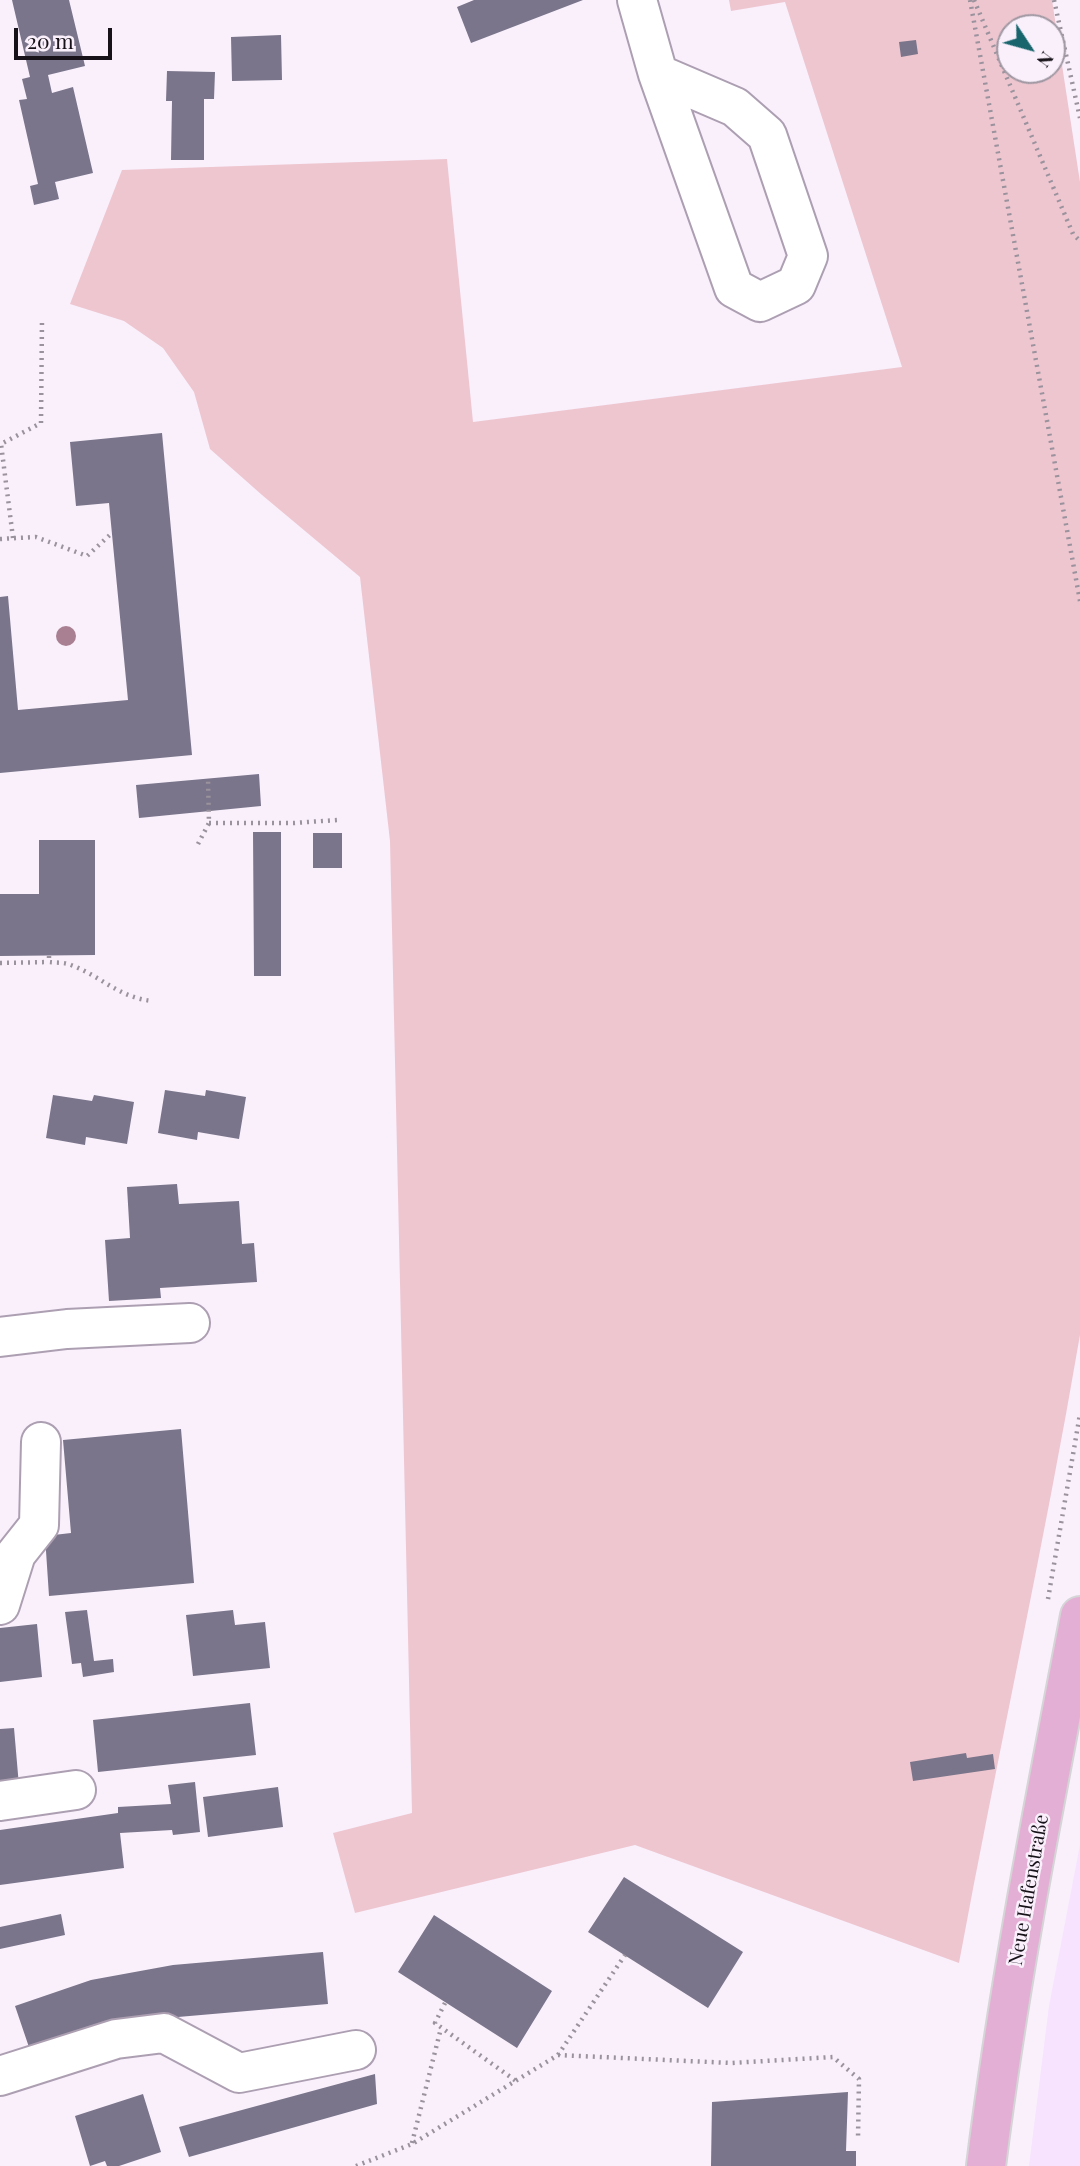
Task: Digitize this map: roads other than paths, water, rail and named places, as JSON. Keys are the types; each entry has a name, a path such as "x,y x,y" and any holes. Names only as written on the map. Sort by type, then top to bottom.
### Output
{"main road":[{"name":"Neue Hafenstraße","path":"986,2166 1028,1887 1080,1616"}],"lane":[{"path":"637,0 658,74 734,288 760,302 796,285 808,256 767,135 735,107 658,74"},
{"path":"0,1337 67,1329 190,1323"},
{"path":"0,1605 16,1554 40,1525 41,1442"},
{"path":"0,1801 76,1790"},
{"path":"0,2076 116,2039 164,2033 239,2073 356,2050"}]}
